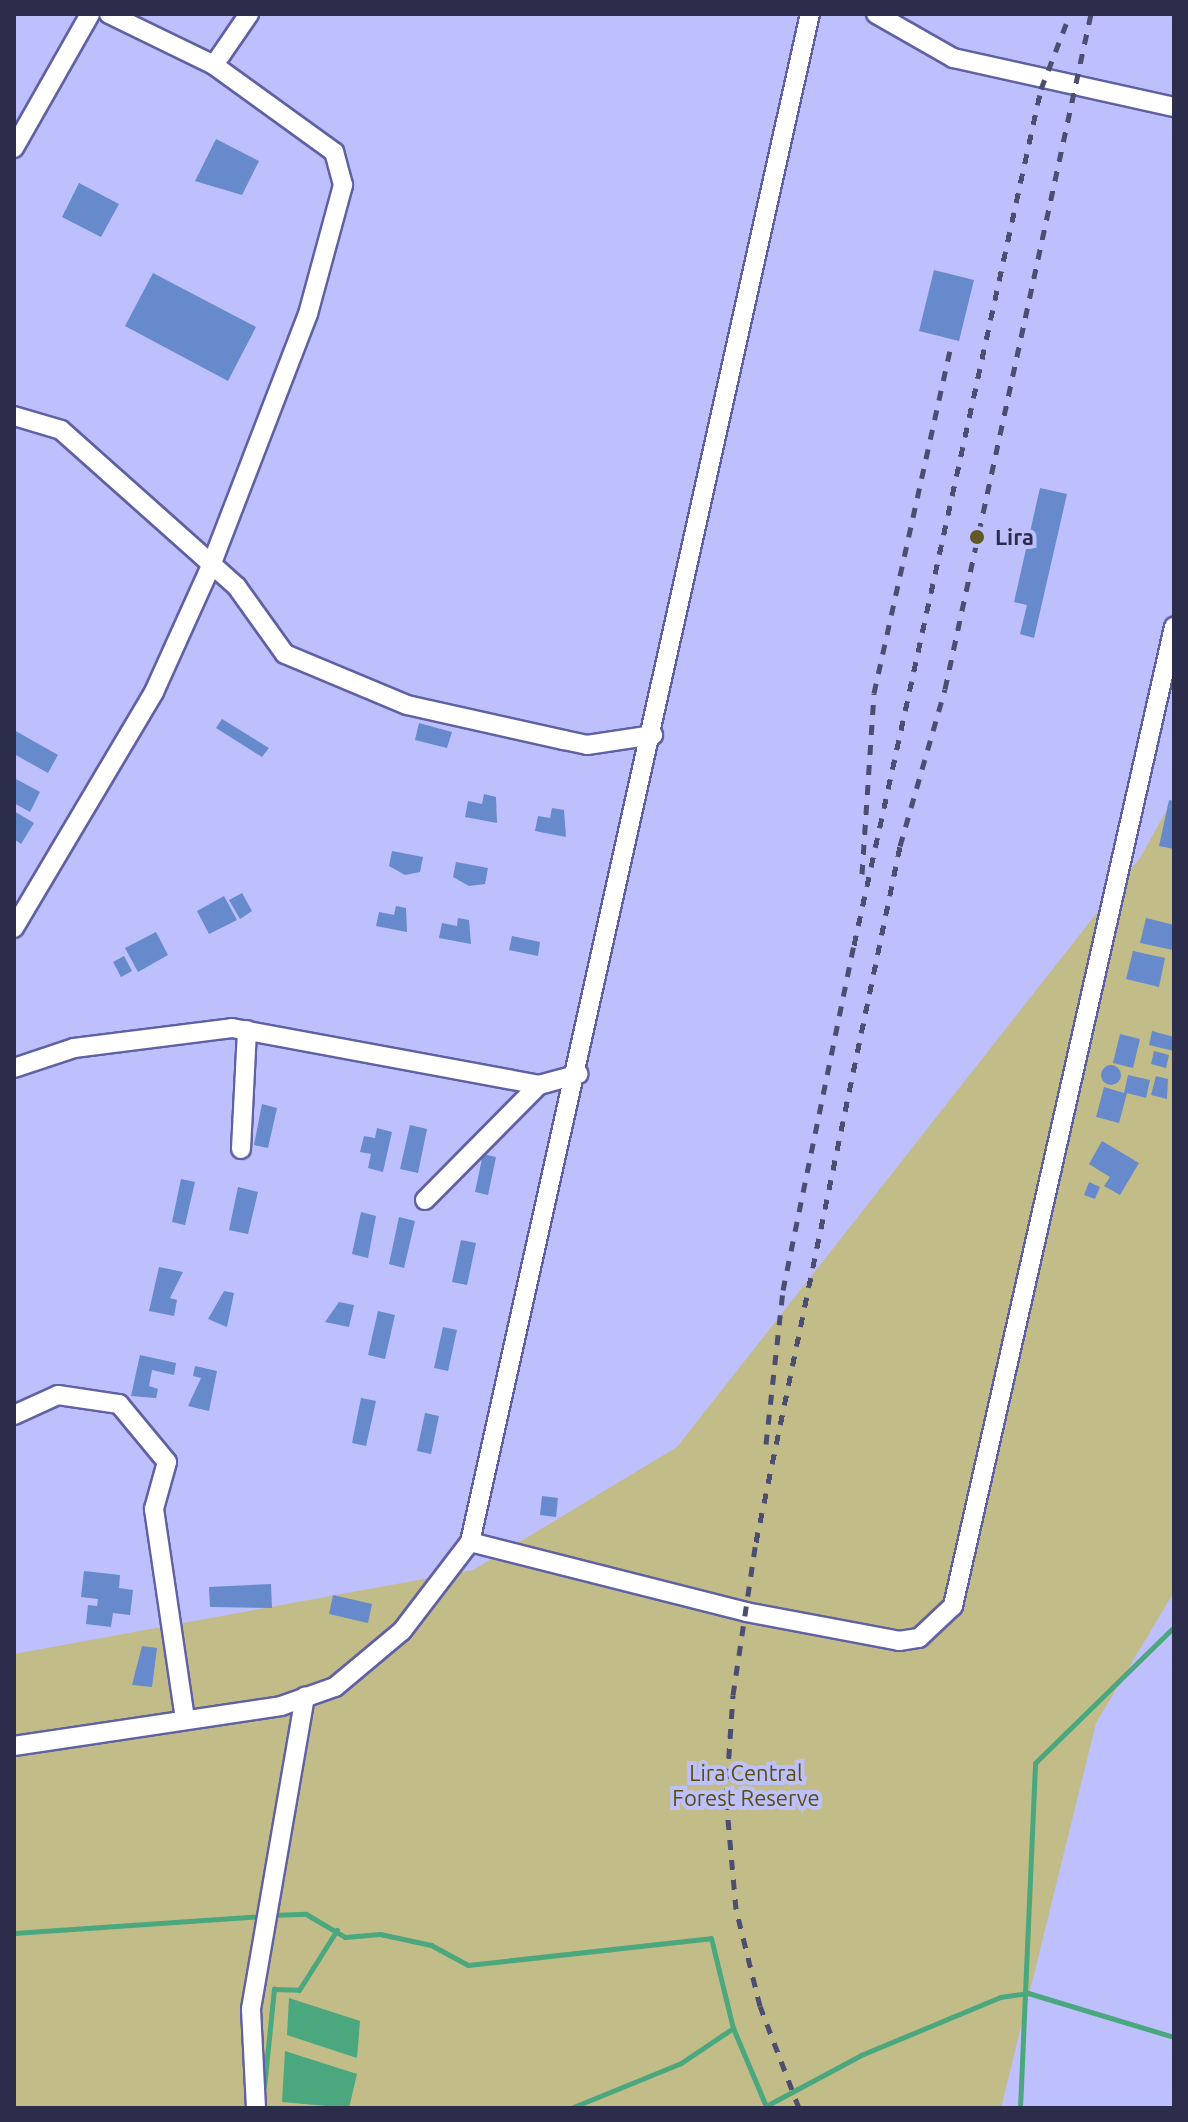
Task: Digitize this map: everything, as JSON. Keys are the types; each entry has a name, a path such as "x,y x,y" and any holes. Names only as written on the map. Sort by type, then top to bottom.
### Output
{"street":[{"path":"14,148 90,14"},
{"path":"14,928 154,692 210,568 308,314 343,185 334,152 214,65 109,14"},
{"path":"214,65 249,14"},
{"path":"14,1746 185,1720 305,1697 369,1665 470,1542 579,1074 810,14"},
{"path":"876,14 953,58 1174,107"},
{"path":"14,416 61,430 210,568 237,587 285,654 407,705 587,745 653,735"},
{"path":"470,1542 746,1612 899,1641 919,1638 953,1606 1174,627"},
{"path":"14,1068 94,1044 247,1030 539,1085 579,1074"},
{"path":"241,1149 247,1030"},
{"path":"425,1200 539,1085"},
{"path":"14,1415 58,1395 119,1404 167,1462 154,1509 185,1720"},
{"path":"256,2108 251,2009 305,1697"}],"green space":[{"name":"Lira Central Forest Reserve","path":"1174,797 1174,1592 1096,1723 1001,2108 14,2108 14,1654 473,1570 677,1447 1140,858"}],"shaded area":[{"path":"289,1998 360,2021 357,2058 287,2035"},
{"path":"285,2051 357,2074 349,2108 282,2102"}],"building":[{"path":"216,139 259,161 242,195 195,181"},
{"path":"79,183 119,204 101,237 62,217"},
{"path":"934,270 974,280 959,341 919,331"},
{"path":"153,273 256,327 228,381 125,326"},
{"path":"1040,488 1067,494 1034,638 1020,634 1027,605 1014,602"},
{"path":"222,719 269,748 262,757 216,728"},
{"path":"419,723 452,732 447,748 415,740"},
{"path":"14,730 58,755 48,773 14,754"},
{"path":"14,778 40,792 30,812 14,803"},
{"path":"484,794 496,797 497,823 465,817 468,801 482,804"},
{"path":"1169,800 1174,801 1174,849 1159,846"},
{"path":"552,808 564,810 566,837 535,831 538,816 550,818"},
{"path":"14,811 34,823 21,844 14,839"},
{"path":"392,851 423,857 420,872 405,875 389,866"},
{"path":"456,862 488,868 485,884 469,886 453,877"},
{"path":"242,893 252,911 240,919 229,900"},
{"path":"224,896 237,920 209,934 197,911"},
{"path":"396,906 406,908 407,932 376,926 379,912 394,915"},
{"path":"458,918 469,920 471,944 439,938 442,923 457,926"},
{"path":"1146,918 1174,925 1173,950 1140,943"},
{"path":"156,932 168,955 138,972 125,948"},
{"path":"512,936 540,942 538,956 509,950"},
{"path":"1133,951 1165,958 1159,987 1126,979"},
{"path":"124,956 132,971 121,977 113,962"},
{"path":"1152,1031 1174,1037 1174,1051 1149,1045"},
{"path":"1120,1034 1140,1039 1133,1068 1113,1063"},
{"path":"1154,1051 1169,1055 1166,1068 1151,1064"},
{"path":"1111,1065 1118,1068 1121,1075 1118,1082 1111,1085 1104,1082 1101,1075 1104,1068"},
{"path":"1128,1075 1150,1080 1146,1098 1127,1093 1119,1123 1096,1117 1104,1087 1124,1093"},
{"path":"1156,1076 1168,1079 1167,1099 1151,1095"},
{"path":"262,1104 277,1108 268,1148 254,1145"},
{"path":"410,1125 427,1129 418,1173 400,1169"},
{"path":"377,1128 392,1132 383,1172 368,1168 371,1154 360,1152 364,1136 375,1138"},
{"path":"1102,1141 1139,1163 1120,1195 1104,1186 1110,1177 1089,1164"},
{"path":"483,1154 496,1157 488,1195 475,1192"},
{"path":"181,1179 195,1182 185,1225 172,1222"},
{"path":"1089,1182 1100,1187 1095,1199 1084,1195"},
{"path":"238,1187 258,1192 248,1234 229,1230"},
{"path":"361,1212 376,1216 368,1258 352,1254"},
{"path":"399,1217 415,1221 404,1268 389,1264"},
{"path":"461,1240 476,1243 467,1285 452,1282"},
{"path":"159,1267 183,1272 170,1298 177,1300 174,1316 149,1311"},
{"path":"224,1291 234,1293 227,1327 208,1319"},
{"path":"339,1302 354,1305 349,1327 325,1322"},
{"path":"378,1311 395,1315 385,1359 368,1355"},
{"path":"443,1327 457,1330 448,1371 434,1368"},
{"path":"140,1355 176,1363 174,1375 152,1370 149,1386 158,1389 156,1398 131,1396"},
{"path":"195,1366 217,1371 209,1411 188,1406 201,1378 193,1376"},
{"path":"361,1398 376,1401 366,1446 352,1443"},
{"path":"425,1413 439,1416 431,1454 417,1451"},
{"path":"542,1496 558,1498 556,1517 540,1515"},
{"path":"84,1571 120,1575 119,1588 133,1590 130,1615 113,1613 111,1627 86,1624 88,1605 97,1606 98,1599 81,1597"},
{"path":"271,1584 272,1608 210,1607 209,1587"},
{"path":"333,1595 372,1604 368,1623 329,1614"},
{"path":"142,1646 157,1648 152,1687 132,1685"}],"waterway":[{"path":"1020,2108 1035,1763 1174,1627"},
{"path":"271,1915 306,1914 345,1937 380,1934 431,1945 468,1965 711,1938 733,2028 766,2106 861,2055 1000,1997 1028,1993 1174,2037"},
{"path":"14,1933 261,1916"},
{"path":"264,2087 274,1989 299,1990 337,1930"},
{"path":"571,2108 681,2063 733,2028"}],"railway":[{"path":"766,1444 783,1290 854,945 1041,89 1070,14"},
{"path":"799,2108 760,2006 736,1909 726,1798 733,1695 756,1542 900,846 945,689 1091,14"},
{"path":"862,874 874,693 950,351"}],"place":[{"name":"Lira","path":"977,537"}]}
